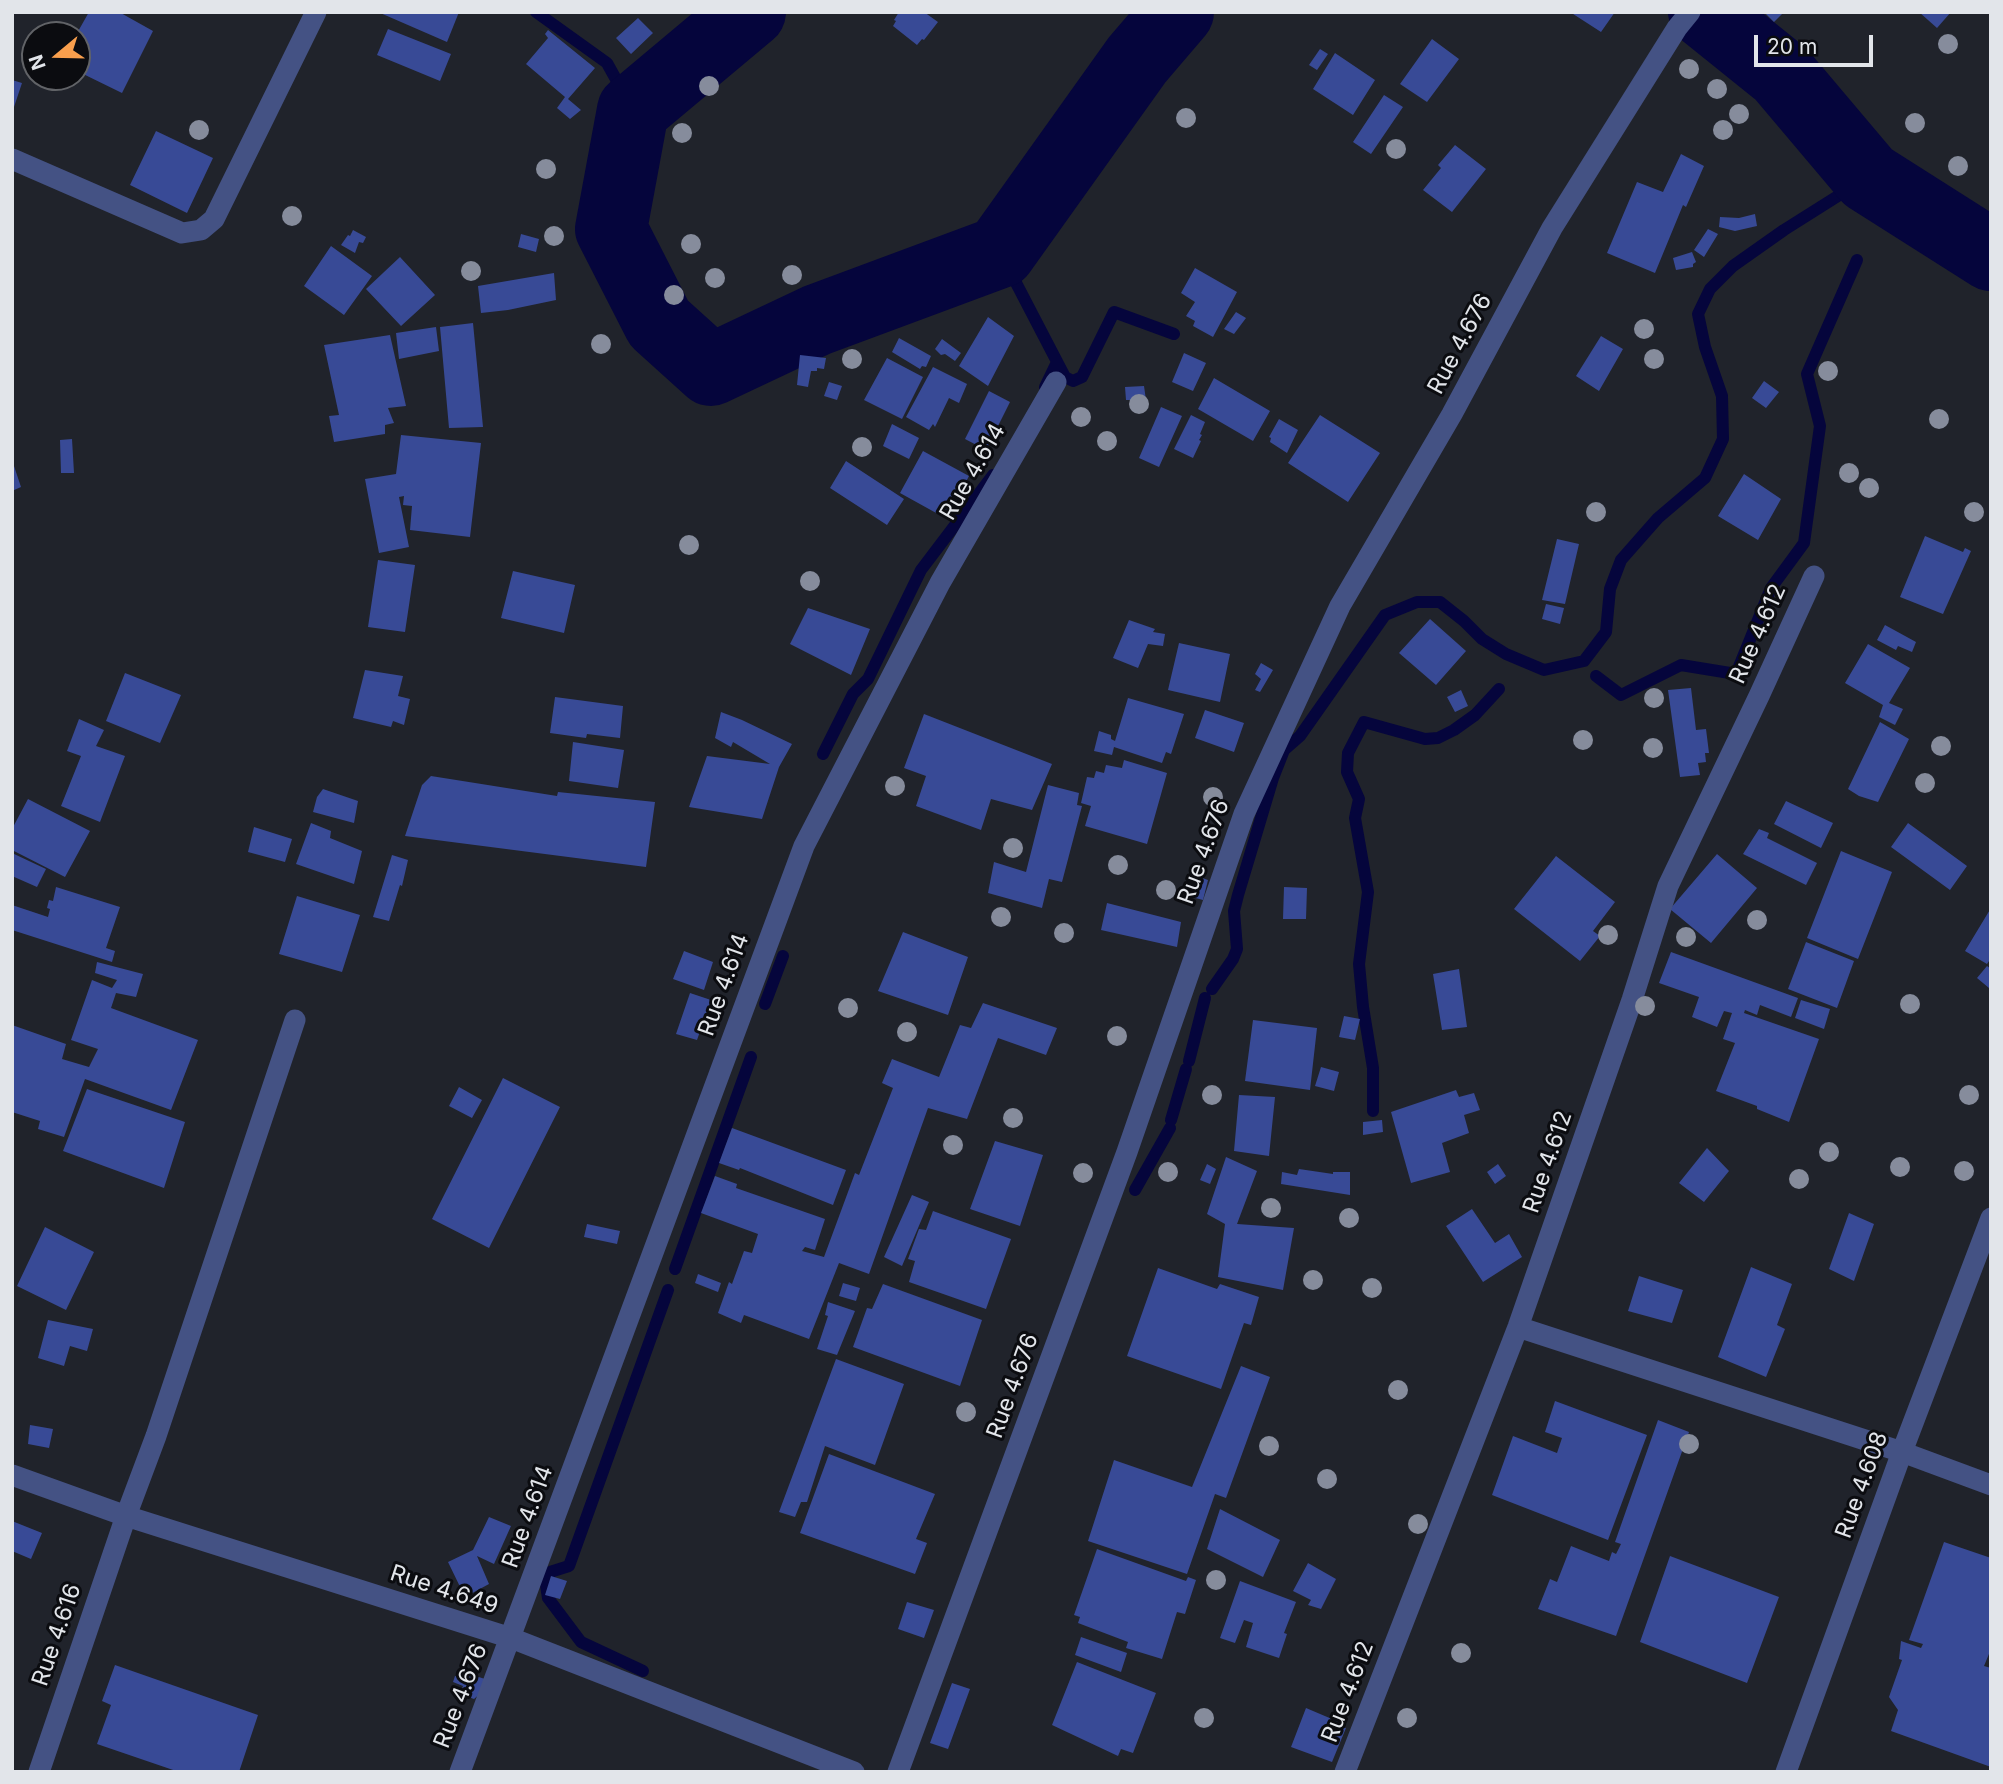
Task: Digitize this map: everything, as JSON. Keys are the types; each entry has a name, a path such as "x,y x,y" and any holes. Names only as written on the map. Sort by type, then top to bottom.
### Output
{"street":[{"path":"12,159 182,233 201,230 214,219 316,12"},
{"name":"Rue 4.676","path":"898,1772 1127,1152 1244,814 1340,606 1452,414 1552,228 1684,20"},
{"name":"Rue 4.614","path":"511,1639 804,846 940,583 1056,382"},
{"name":"Rue 4.612","path":"1345,1772 1518,1327 1632,1000 1668,886 1814,576"},
{"name":"Rue 4.616","path":"39,1772 156,1436 295,1020"},
{"name":"Rue 4.608","path":"1786,1772 1902,1452 1991,1218"},
{"path":"1518,1327 1902,1452 1991,1485"},
{"name":"Rue 4.649","path":"12,1475 126,1516 511,1639 854,1772"},
{"name":"Rue 4.676","path":"460,1772 511,1639"}],"building":[{"path":"89,12 119,12 153,31 122,93 91,78 91,21 84,21"},
{"path":"378,12 459,12 447,42"},
{"path":"899,12 924,12 938,22 917,45 893,26"},
{"path":"1570,12 1615,12 1601,32"},
{"path":"1764,12 1784,12 1774,22"},
{"path":"1919,12 1951,12 1937,28"},
{"path":"638,18 653,33 631,54 616,38"},
{"path":"388,29 451,54 440,81 377,55"},
{"path":"548,30 595,68 568,99 581,110 570,119 557,108 565,97 526,64 548,38 545,34"},
{"path":"1432,39 1459,59 1427,102 1400,84"},
{"path":"1320,49 1328,54 1317,70 1309,65"},
{"path":"1335,53 1375,80 1353,115 1313,89"},
{"path":"12,80 21,83 21,86 12,110"},
{"path":"1384,95 1403,107 1371,154 1353,142"},
{"path":"156,131 213,158 187,213 130,185"},
{"path":"1455,145 1486,169 1452,212 1423,190 1441,168 1438,165"},
{"path":"1681,154 1704,166 1686,207 1683,205 1655,273 1607,253 1637,182 1663,192"},
{"path":"1755,214 1757,226 1735,231 1719,227 1720,217 1739,218"},
{"path":"1708,229 1718,234 1704,257 1694,250"},
{"path":"353,230 366,237 363,243 359,242 355,253 341,245"},
{"path":"521,234 539,239 536,252 518,247"},
{"path":"331,246 372,276 344,315 304,286"},
{"path":"1692,252 1696,262 1693,267 1676,270 1673,258"},
{"path":"400,257 435,295 401,326 366,289"},
{"path":"1195,268 1237,292 1213,337 1193,326 1195,321 1186,316 1195,302 1181,293"},
{"path":"554,273 556,300 481,313 478,286"},
{"path":"1236,312 1246,318 1234,334 1224,329"},
{"path":"988,317 1014,336 988,386 959,366"},
{"path":"473,323 483,427 449,428 440,327"},
{"path":"436,327 439,351 399,359 396,333"},
{"path":"390,335 406,406 388,408 394,423 385,425 385,434 334,442 329,416 339,415 324,345"},
{"path":"1601,336 1623,349 1599,391 1576,376"},
{"path":"899,338 931,356 926,367 922,366 920,369 892,352"},
{"path":"942,339 961,353 955,361 935,349"},
{"path":"1184,353 1206,363 1193,391 1172,382"},
{"path":"800,355 826,358 824,369 811,371 808,387 797,385"},
{"path":"887,358 923,377 902,419 864,400"},
{"path":"933,367 967,384 959,403 949,398 935,427 933,424 929,430 906,417"},
{"path":"1214,378 1270,411 1253,441 1198,409"},
{"path":"1764,381 1779,392 1766,408 1752,398"},
{"path":"829,382 842,386 837,400 824,396"},
{"path":"1144,386 1146,400 1126,400 1125,387"},
{"path":"989,391 1010,402 986,450 965,439"},
{"path":"1161,407 1182,416 1159,467 1139,458"},
{"path":"1191,415 1205,422 1200,434 1201,441 1193,458 1174,449"},
{"path":"1320,415 1380,453 1348,502 1288,463"},
{"path":"1279,419 1298,430 1287,453 1270,442 1269,437"},
{"path":"892,424 919,438 909,459 883,446"},
{"path":"401,435 481,443 470,537 410,530 412,506 403,505 404,496 399,497 409,547 379,553 365,479 396,474"},
{"path":"72,439 74,473 61,473 60,440"},
{"path":"923,451 969,476 947,519 900,493"},
{"path":"12,460 21,487 12,491"},
{"path":"846,461 904,499 887,525 830,488"},
{"path":"1744,474 1781,499 1758,540 1718,516"},
{"path":"1925,536 1963,552 1965,548 1971,551 1943,614 1900,597"},
{"path":"1557,539 1579,544 1565,604 1542,600"},
{"path":"378,560 415,565 405,632 368,627"},
{"path":"513,571 575,585 564,633 501,618"},
{"path":"1546,604 1564,608 1560,624 1542,619"},
{"path":"808,608 870,629 851,675 790,644"},
{"path":"1430,619 1466,651 1436,685 1399,653"},
{"path":"1129,620 1155,629 1153,632 1165,634 1163,646 1148,644 1138,668 1113,658"},
{"path":"1885,625 1916,642 1912,652 1898,646 1896,650 1877,640"},
{"path":"1179,643 1230,654 1220,702 1168,690"},
{"path":"1868,644 1910,668 1889,703 1903,709 1895,725 1879,717 1883,705 1845,683"},
{"path":"1261,663 1273,670 1260,692 1255,690 1261,679 1255,674"},
{"path":"365,670 403,676 398,696 410,699 404,725 393,721 391,727 353,718"},
{"path":"125,673 181,695 160,743 106,721"},
{"path":"1691,688 1696,730 1706,729 1709,753 1705,753 1706,762 1698,763 1700,775 1680,777 1668,690"},
{"path":"1461,690 1468,706 1455,712 1447,697"},
{"path":"555,697 623,706 620,738 587,734 586,738 550,733"},
{"path":"1128,698 1184,714 1171,754 1166,752 1162,763 1114,747 1112,755 1094,751 1099,731 1111,735 1111,739 1115,741"},
{"path":"1205,710 1244,723 1234,752 1195,738"},
{"path":"721,712 792,744 779,767 762,819 689,807 707,756 770,764 733,742 731,747 715,738"},
{"path":"924,714 1052,764 1032,810 991,799 981,830 916,806 926,776 904,768"},
{"path":"79,719 104,730 96,746 125,756 100,822 61,806 81,756 67,751"},
{"path":"1880,722 1909,739 1878,802 1848,789"},
{"path":"573,742 624,750 618,788 569,781"},
{"path":"1124,760 1167,773 1147,844 1085,826 1091,806 1081,803 1087,777 1094,778 1096,771 1104,773 1106,765 1122,768"},
{"path":"431,776 557,796 558,792 655,802 646,867 405,836 422,785"},
{"path":"1048,785 1079,793 1077,805 1082,806 1062,882 1049,879 1042,908 988,893 994,862 1026,872"},
{"path":"323,789 358,801 354,823 313,812 317,797"},
{"path":"28,799 90,831 65,877 12,850 12,829"},
{"path":"1786,801 1833,823 1821,848 1774,824"},
{"path":"311,823 331,831 330,838 362,851 354,884 296,864"},
{"path":"1908,823 1967,866 1950,890 1891,847"},
{"path":"254,827 292,839 285,862 248,852"},
{"path":"1759,829 1769,833 1767,838 1817,863 1806,885 1743,854"},
{"path":"1841,851 1892,872 1858,959 1807,938"},
{"path":"12,853 46,869 37,887 12,876"},
{"path":"1717,854 1757,888 1711,943 1670,909"},
{"path":"392,855 408,860 389,921 373,917"},
{"path":"1556,856 1615,902 1593,931 1600,936 1580,961 1514,909"},
{"path":"1194,875 1208,880 1203,900 1188,896"},
{"path":"56,887 120,907 106,948 115,951 112,962 12,930 12,905 48,917 49,900 53,901"},
{"path":"1284,887 1307,888 1306,919 1283,919"},
{"path":"297,896 360,915 342,972 279,954"},
{"path":"1107,903 1181,922 1177,947 1101,930"},
{"path":"1991,908 1991,958 1987,964 1965,951"},
{"path":"903,932 968,957 948,1015 878,991"},
{"path":"1806,942 1854,961 1837,1008 1788,989"},
{"path":"684,951 713,962 704,990 673,979"},
{"path":"1671,952 1798,998 1791,1017 1760,1005 1757,1015 1745,1010 1744,1013 1819,1039 1789,1122 1757,1109 1757,1106 1716,1091 1735,1043 1723,1039 1732,1013 1724,1011 1717,1027 1692,1017 1699,997 1659,983"},
{"path":"97,962 143,974 136,997 116,993 111,1008 198,1040 171,1110 85,1079 64,1137 38,1129 40,1121 12,1112 12,1025 66,1044 62,1059 89,1067 98,1049 71,1040 92,980 112,988 117,980 95,973"},
{"path":"1987,966 1991,969 1989,988 1977,978"},
{"path":"1459,969 1467,1027 1442,1030 1433,974"},
{"path":"690,993 711,1000 697,1040 676,1034"},
{"path":"1801,1000 1830,1009 1824,1029 1795,1018"},
{"path":"983,1003 1057,1028 1046,1055 998,1038 967,1119 928,1108 869,1274 839,1263 809,1339 744,1315 741,1323 718,1313 744,1251 752,1253 758,1234 701,1213 715,1176 737,1184 736,1188 825,1219 815,1250 805,1247 802,1251 824,1257 855,1173 859,1175 893,1088 882,1083 892,1059 939,1077 960,1025 971,1028"},
{"path":"1344,1016 1360,1019 1355,1040 1339,1037"},
{"path":"1253,1020 1317,1028 1310,1090 1245,1081"},
{"path":"1321,1067 1339,1072 1334,1091 1315,1086"},
{"path":"503,1078 560,1107 489,1248 432,1219"},
{"path":"459,1087 482,1100 472,1118 449,1106"},
{"path":"87,1089 185,1122 164,1188 63,1151"},
{"path":"1456,1090 1459,1097 1474,1093 1480,1110 1464,1115 1469,1133 1442,1143 1450,1172 1411,1183 1391,1112"},
{"path":"1239,1095 1275,1097 1269,1156 1234,1151"},
{"path":"1382,1120 1383,1132 1363,1135 1363,1122"},
{"path":"732,1128 846,1170 833,1205 740,1168 739,1170 719,1163"},
{"path":"995,1141 1043,1155 1020,1226 970,1209"},
{"path":"1707,1148 1729,1171 1704,1202 1679,1183"},
{"path":"1226,1157 1257,1171 1237,1224 1294,1228 1283,1290 1218,1277 1225,1224 1207,1214"},
{"path":"1207,1164 1216,1169 1210,1184 1200,1180"},
{"path":"1498,1164 1506,1176 1495,1184 1487,1172"},
{"path":"1299,1169 1333,1174 1350,1172 1350,1195 1281,1184 1282,1172 1297,1175"},
{"path":"912,1195 929,1202 902,1266 884,1257"},
{"path":"1472,1209 1495,1243 1509,1234 1522,1257 1483,1282 1446,1226"},
{"path":"933,1211 1011,1239 986,1309 909,1282 915,1261 908,1259 919,1229 926,1230"},
{"path":"1849,1213 1874,1224 1854,1281 1829,1269"},
{"path":"587,1224 620,1231 617,1244 584,1237"},
{"path":"45,1227 94,1252 66,1310 17,1286"},
{"path":"1751,1267 1792,1284 1777,1325 1785,1329 1766,1377 1718,1357"},
{"path":"1158,1268 1217,1289 1220,1284 1259,1297 1251,1325 1244,1323 1221,1389 1127,1356"},
{"path":"698,1274 721,1283 718,1292 695,1283"},
{"path":"1639,1276 1683,1290 1672,1323 1628,1311"},
{"path":"843,1283 860,1288 856,1301 839,1296"},
{"path":"883,1284 982,1320 960,1386 853,1347 867,1308 872,1309"},
{"path":"828,1302 855,1311 837,1355 817,1349 828,1316 825,1315"},
{"path":"48,1320 93,1329 87,1351 70,1346 64,1366 38,1358"},
{"path":"836,1359 904,1384 875,1465 825,1446 807,1502 801,1502 795,1517 779,1512"},
{"path":"1241,1366 1270,1377 1226,1498 1215,1494 1187,1574 1088,1541 1114,1460 1192,1487"},
{"path":"1555,1401 1647,1435 1608,1540 1492,1495 1513,1436 1557,1453 1562,1438 1545,1432"},
{"path":"1658,1420 1689,1432 1616,1636 1538,1609 1550,1579 1557,1582 1571,1546 1609,1561 1612,1552 1616,1554 1621,1544 1615,1542"},
{"path":"30,1425 53,1429 49,1448 28,1444"},
{"path":"829,1454 935,1494 916,1539 927,1543 915,1574 800,1533"},
{"path":"1220,1509 1280,1540 1263,1577 1207,1549"},
{"path":"489,1517 511,1526 494,1564 477,1556 489,1584 465,1597 448,1562 473,1550"},
{"path":"12,1521 42,1533 31,1559 12,1551"},
{"path":"1944,1542 1991,1558 1991,1649 1984,1666 1991,1668 1991,1767 1891,1731 1898,1710 1889,1697 1902,1660 1899,1659 1901,1641 1921,1648 1923,1644 1909,1640"},
{"path":"1097,1549 1186,1581 1188,1577 1196,1580 1185,1614 1177,1612 1162,1659 1126,1648 1128,1642 1078,1623 1080,1617 1074,1615"},
{"path":"1670,1556 1779,1597 1747,1683 1640,1642"},
{"path":"1308,1563 1336,1579 1321,1609 1308,1605 1311,1600 1293,1591"},
{"path":"551,1576 567,1581 560,1599 545,1595"},
{"path":"1240,1581 1296,1602 1284,1633 1287,1634 1279,1658 1246,1647 1253,1623 1244,1620 1235,1643 1220,1638"},
{"path":"907,1602 934,1610 924,1638 898,1629"},
{"path":"1081,1637 1127,1653 1121,1672 1075,1655"},
{"path":"1077,1662 1156,1693 1133,1753 1121,1749 1118,1756 1052,1725"},
{"path":"115,1665 258,1715 239,1772 179,1772 97,1744 111,1705 102,1701"},
{"path":"466,1673 485,1679 482,1692 474,1699 460,1694 463,1686 453,1682 455,1676 463,1678"},
{"path":"952,1683 970,1689 948,1749 930,1743"},
{"path":"1306,1708 1339,1722 1337,1726 1346,1728 1332,1762 1291,1747"}],"waterway":[{"path":"536,12 607,63 633,110"},
{"path":"750,12 633,110 611,229 659,323 711,370 817,320 1000,252 1137,60 1178,12"},
{"path":"1704,12 1781,74 1868,177 1991,255"},
{"path":"1212,989 1237,949 1234,911 1273,778 1284,750 1300,736 1385,615 1417,602 1440,602 1482,639 1506,654 1544,670 1584,661 1606,632 1610,589 1621,560 1658,518 1705,478 1723,439 1722,396 1705,347 1698,314 1710,289 1733,266 1868,177"},
{"path":"1000,252 1065,377 1073,381 1082,377 1114,312 1174,334"},
{"path":"1596,676 1621,695 1681,665 1736,674 1771,588 1804,543 1820,426 1807,374 1857,260"},
{"path":"1045,387 1057,362"},
{"path":"823,754 853,694 868,679 921,570 993,475"},
{"path":"1373,1111 1373,1068 1359,964 1368,892 1355,818 1359,799 1347,772 1348,753 1364,722 1425,739 1438,738 1475,715 1499,689"},
{"path":"765,1004 783,956"},
{"path":"1189,1061 1205,998"},
{"path":"675,1269 751,1057"},
{"path":"1171,1120 1186,1069"},
{"path":"1135,1190 1170,1128"},
{"path":"643,1671 581,1642 548,1598 546,1585 550,1572 569,1566 668,1290"}]}
